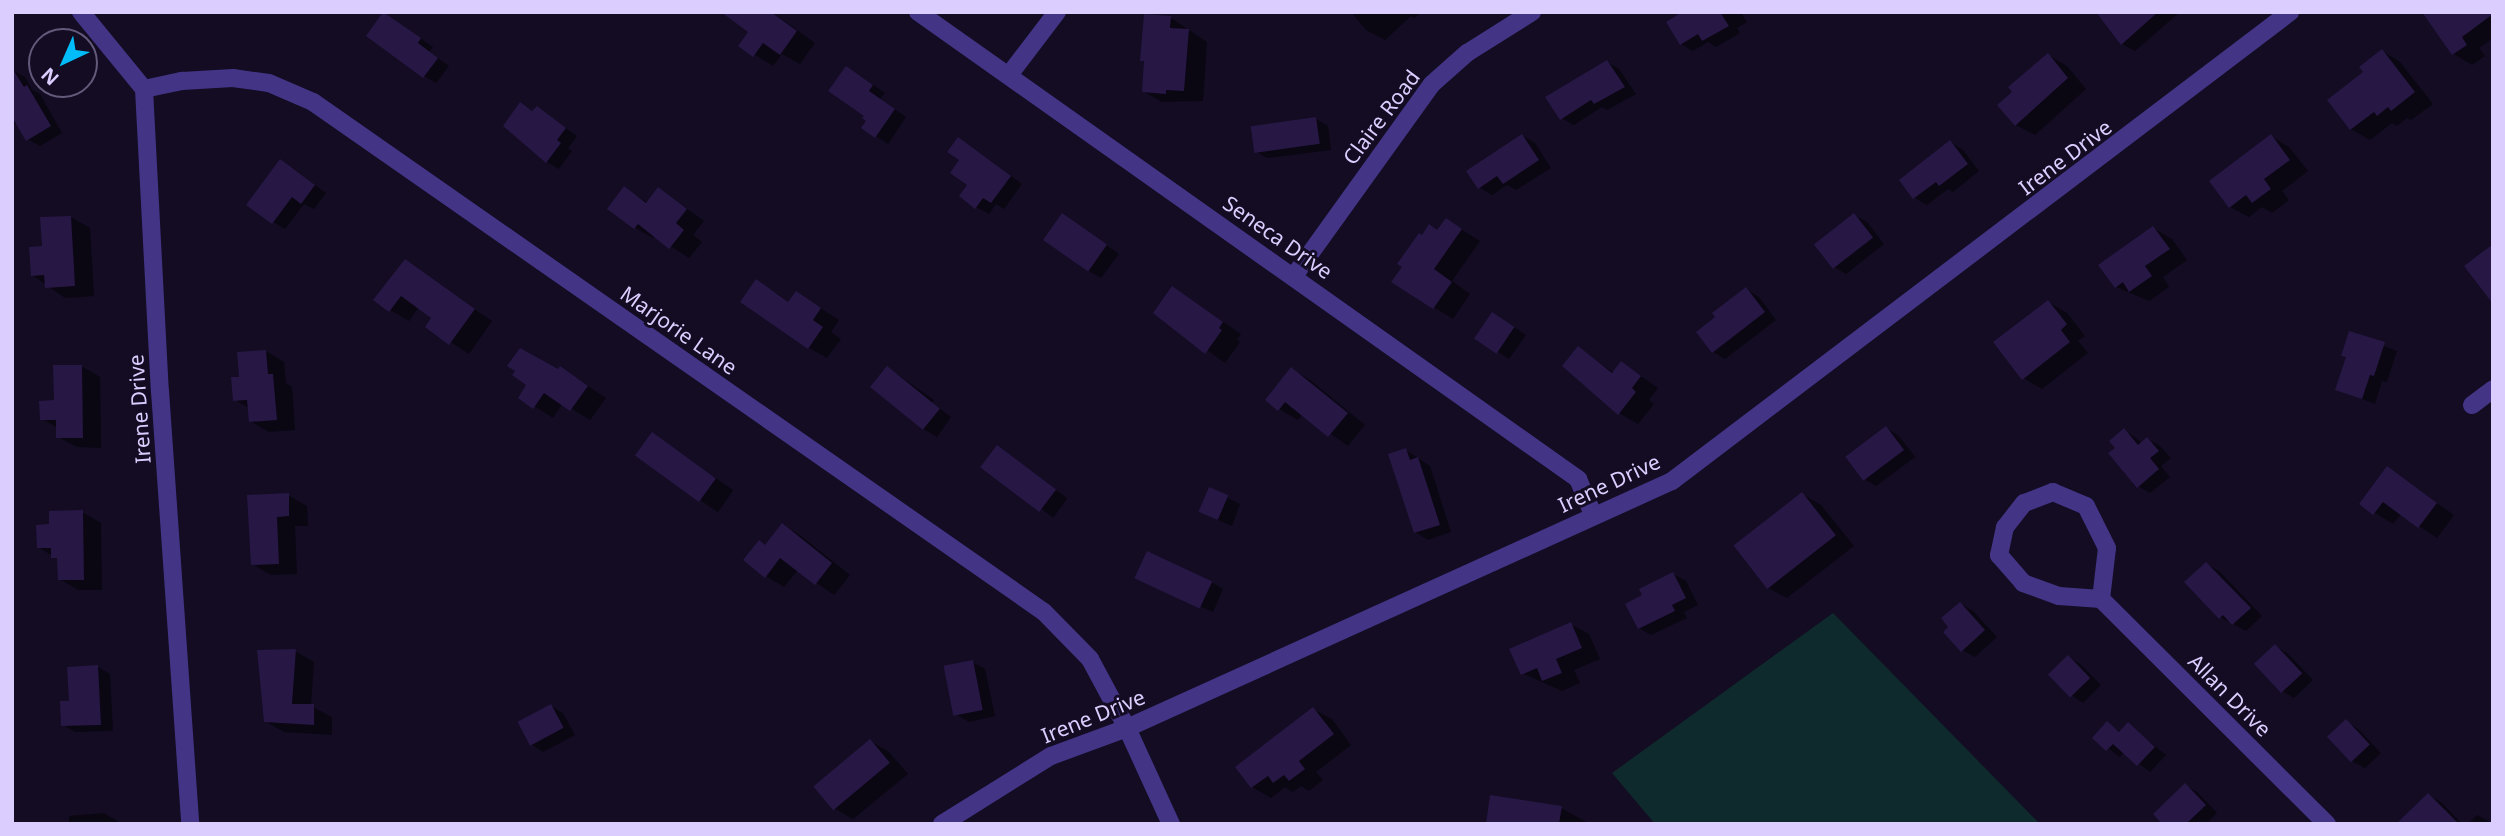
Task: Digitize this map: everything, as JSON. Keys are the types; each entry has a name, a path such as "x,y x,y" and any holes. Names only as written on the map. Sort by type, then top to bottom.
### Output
{"street":[{"path":"81,12 144,89"},
{"name":"Seneca Drive","path":"918,12 1578,479 1593,515"},
{"path":"1009,75 1057,12"},
{"name":"Claire Road","path":"1294,276 1432,84 1467,53 1532,12"},
{"name":"Irene Drive","path":"942,824 1051,756 1127,728 1672,481 2290,12"},
{"name":"Marjorie Lane","path":"144,89 182,81 233,78 269,83 313,102 1044,612 1090,659 1127,728 1171,824"},
{"name":"Irene Drive","path":"144,89 160,391 190,824"},
{"path":"2472,405 2493,389"},
{"path":"2053,492 2086,506 2107,548 2101,599 2059,596 2023,583 1999,555 2005,527 2024,503 2053,492"},
{"name":"Allan Drive","path":"2101,599 2328,824"}],"green space":[{"path":"1833,613 2040,824 1655,824 1612,773"}],"building":[{"path":"383,12 421,38 418,43 438,58 423,78 366,36"},
{"path":"721,12 771,12 797,31 780,55 763,43 753,57 738,46 748,32"},
{"path":"1682,12 1720,12 1729,26 1702,41 1698,34 1680,45 1666,22"},
{"path":"2096,12 2158,12 2121,45"},
{"path":"2422,12 2493,14 2462,37 2467,45 2452,55"},
{"path":"1144,14 1171,16 1170,28 1189,29 1184,91 1166,90 1166,94 1142,92 1144,61 1140,61"},
{"path":"2382,49 2415,92 2391,111 2388,107 2377,116 2374,112 2350,130 2327,100 2363,72 2359,67"},
{"path":"2048,53 2068,78 2015,126 1997,105 2012,92 2008,87"},
{"path":"1607,60 1625,87 1594,104 1591,100 1560,120 1545,97"},
{"path":"846,66 873,85 869,91 895,109 875,138 861,128 866,121 862,118 864,116 828,91"},
{"path":"12,68 24,87 28,87 28,98 35,98 51,126 26,141 12,117"},
{"path":"520,102 532,111 537,106 566,128 557,140 561,143 546,163 503,126"},
{"path":"1316,117 1320,144 1254,153 1251,126"},
{"path":"1522,134 1539,160 1503,184 1497,176 1478,189 1466,171"},
{"path":"2271,134 2290,160 2264,179 2271,189 2252,203 2246,195 2229,208 2209,181"},
{"path":"958,137 1011,176 991,203 983,198 975,209 959,196 967,185 950,173 959,160 947,152"},
{"path":"1950,140 1968,164 1939,186 1936,182 1913,199 1899,180"},
{"path":"280,159 315,185 301,204 292,197 272,224 246,205"},
{"path":"624,186 646,203 658,187 687,209 676,223 684,230 669,249 638,224 634,229 607,209"},
{"path":"1062,213 1107,245 1088,272 1043,240"},
{"path":"1854,213 1873,237 1833,269 1814,244"},
{"path":"71,216 75,286 45,288 44,275 31,276 29,247 42,246 40,217"},
{"path":"1446,218 1462,229 1434,269 1452,282 1433,309 1391,282 1402,267 1397,264 1419,233 1422,235 1429,224 1437,230"},
{"path":"2153,226 2170,249 2145,266 2152,276 2129,292 2123,282 2115,288 2098,265"},
{"path":"2493,244 2493,304 2464,266"},
{"path":"405,259 475,309 449,345 425,327 431,318 401,296 389,312 373,300"},
{"path":"756,279 788,302 796,291 821,308 813,320 823,327 808,349 740,302"},
{"path":"1172,286 1223,322 1219,328 1222,330 1205,354 1153,313"},
{"path":"1746,287 1765,312 1712,353 1696,332 1715,317 1712,313"},
{"path":"2048,300 2067,324 2061,330 2070,342 2022,380 1993,342"},
{"path":"1492,312 1514,327 1496,354 1474,339"},
{"path":"2349,331 2385,342 2374,376 2370,375 2362,399 2335,390 2346,357 2341,356"},
{"path":"1578,346 1612,373 1621,361 1641,376 1632,388 1636,392 1618,415 1562,366"},
{"path":"520,348 558,369 560,366 588,386 570,411 544,393 533,409 518,398 526,385 512,375 515,371 507,366"},
{"path":"266,350 268,374 273,374 277,420 249,422 247,400 233,401 231,377 239,377 237,352"},
{"path":"53,365 82,365 83,438 56,438 56,420 40,420 39,401 54,400"},
{"path":"887,366 940,409 923,430 870,387"},
{"path":"1291,367 1348,413 1328,437 1285,402 1278,411 1265,400"},
{"path":"1886,426 1904,450 1863,481 1845,457"},
{"path":"2124,428 2138,445 2147,437 2159,451 2150,458 2159,469 2137,488 2108,453 2115,448 2109,441"},
{"path":"652,432 716,478 699,502 635,455"},
{"path":"997,445 1056,490 1039,512 980,467"},
{"path":"1406,448 1410,460 1418,457 1440,525 1414,533 1388,454"},
{"path":"2387,466 2437,503 2418,528 2383,502 2373,515 2359,504"},
{"path":"1209,487 1228,495 1218,520 1198,512"},
{"path":"1802,492 1836,535 1767,589 1733,546"},
{"path":"289,493 289,516 277,517 279,564 251,565 247,495"},
{"path":"83,510 84,580 58,580 57,558 51,558 51,548 37,548 36,525 49,524 49,511"},
{"path":"782,523 832,563 815,585 780,558 765,578 743,560 759,540 765,545"},
{"path":"1147,551 1212,581 1200,609 1134,578"},
{"path":"2206,562 2251,608 2232,625 2223,615 2219,619 2184,582"},
{"path":"1673,572 1686,598 1672,605 1675,611 1638,629 1625,604 1642,595 1639,589"},
{"path":"1960,602 1985,630 1961,652 1943,632 1948,627 1941,618"},
{"path":"1571,622 1582,648 1556,659 1562,673 1542,681 1537,668 1521,675 1509,649"},
{"path":"2275,644 2302,673 2281,693 2254,664"},
{"path":"296,649 292,704 314,704 314,725 264,722 257,650"},
{"path":"2068,655 2090,678 2070,697 2048,674"},
{"path":"973,660 983,710 953,716 944,666"},
{"path":"98,665 101,725 61,726 60,701 69,701 67,667"},
{"path":"551,704 564,728 530,746 517,722"},
{"path":"1313,707 1334,734 1299,761 1305,769 1289,781 1284,775 1273,783 1268,776 1251,788 1235,767"},
{"path":"2346,719 2370,745 2351,762 2327,737"},
{"path":"2107,721 2119,732 2128,722 2155,747 2137,766 2113,744 2106,751 2092,738"},
{"path":"870,739 890,763 833,810 813,787"},
{"path":"2185,783 2206,805 2186,824 2162,824 2153,814"},
{"path":"2428,793 2459,824 2396,824"},
{"path":"1490,795 1562,806 1559,824 1486,824"}]}
